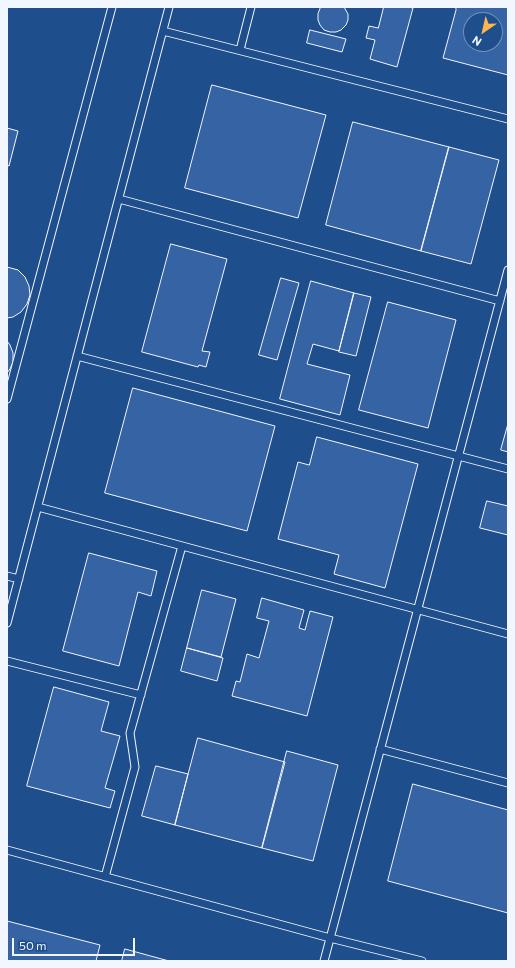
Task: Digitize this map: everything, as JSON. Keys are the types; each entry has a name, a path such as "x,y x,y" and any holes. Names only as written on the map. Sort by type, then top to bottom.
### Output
{"lane":[{"path":"7,399 112,7"},
{"path":"7,623 169,7"},
{"path":"240,50 251,7"},
{"path":"163,31 508,118"},
{"path":"119,199 500,301"},
{"path":"324,961 508,270"},
{"path":"77,356 508,469"},
{"path":"38,507 508,634"},
{"path":"105,877 135,767 130,732 182,546"},
{"path":"7,576 19,579"},
{"path":"7,661 141,695"},
{"path":"380,749 508,783"},
{"path":"7,850 330,938 422,961"}],"building":[{"path":"321,7 344,7 348,14 346,25 341,30 336,32 324,30 318,20 318,14"},
{"path":"384,7 413,8 397,67 370,59 375,40 366,38 369,26 378,28"},
{"path":"456,7 508,7 508,75 443,58"},
{"path":"310,30 346,39 342,52 307,43"},
{"path":"212,85 326,115 298,218 185,188"},
{"path":"353,122 449,147 421,251 326,225"},
{"path":"7,128 18,131 9,166 7,165"},
{"path":"449,147 499,160 471,264 421,251"},
{"path":"171,244 227,259 202,351 210,352 206,367 199,365 198,367 142,352"},
{"path":"7,267 18,270 25,277 29,286 30,295 27,304 21,312 13,317 7,318"},
{"path":"281,278 299,283 277,360 259,355"},
{"path":"311,281 354,293 339,351 313,344 307,364 350,375 340,415 280,399"},
{"path":"354,293 371,297 356,356 339,352"},
{"path":"388,302 456,320 428,428 359,410"},
{"path":"7,341 13,353 13,362 7,373"},
{"path":"133,388 275,426 247,531 105,493"},
{"path":"508,424 508,452 501,450"},
{"path":"317,437 418,464 385,588 334,574 339,555 278,539 298,462 309,465"},
{"path":"487,501 508,506 508,535 480,528"},
{"path":"89,553 157,571 151,596 138,592 119,666 63,651"},
{"path":"202,590 236,599 221,657 187,648"},
{"path":"262,598 304,610 299,628 305,630 310,611 333,617 307,716 232,696 236,681 240,682 247,654 259,658 269,621 257,618"},
{"path":"187,648 223,658 217,681 181,671"},
{"path":"54,687 109,702 101,731 120,736 105,788 115,791 110,808 27,786"},
{"path":"198,738 285,762 262,848 175,825"},
{"path":"287,751 338,765 313,861 262,848"},
{"path":"156,766 188,774 175,825 142,816"},
{"path":"413,784 508,810 508,913 388,881"},
{"path":"7,921 100,945 96,961 7,961"},
{"path":"125,949 169,961 122,961"}]}
